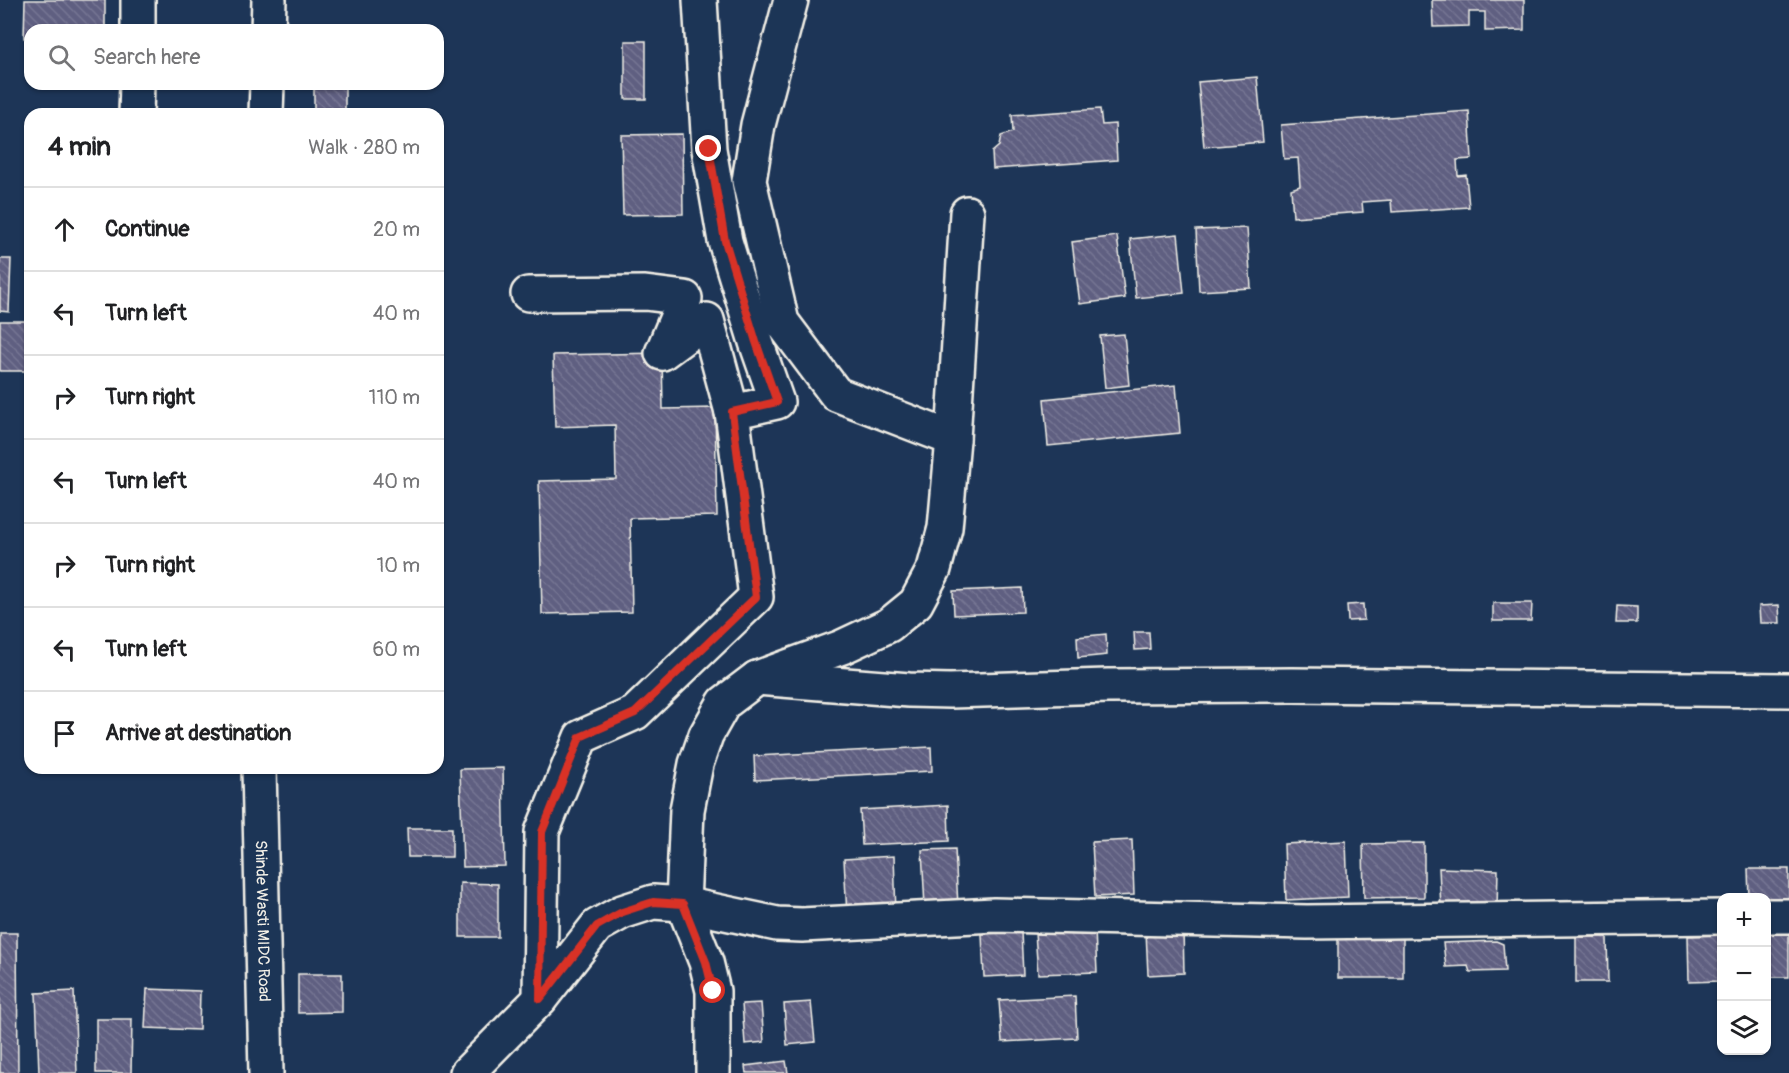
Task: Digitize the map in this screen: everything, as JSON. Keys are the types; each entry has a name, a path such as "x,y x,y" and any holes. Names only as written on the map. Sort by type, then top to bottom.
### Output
{"street":[{"path":"138,0 138,24"},
{"path":"268,24 269,0"},
{"path":"700,0 709,149 725,241 777,402 732,412"},
{"path":"791,0 758,125 749,181 782,322 836,394 953,439"},
{"path":"136,108 137,90"},
{"path":"266,108 267,90"},
{"path":"713,1073 713,991 706,962 683,904 687,810 696,764 706,735 724,704 757,678 842,647 889,625 916,603 934,569 945,528 967,213"},
{"path":"528,294 645,294 685,298 662,353 707,320 732,412 756,597 635,713 580,737 542,832 540,999"},
{"path":"757,678 950,691 1108,686 1292,685 1789,690"},
{"name":"Shinde Wasti MIDC Road","path":"259,774 266,1073"},
{"path":"467,1073 540,999 597,926 622,912 653,902 683,904 777,924 802,925 993,915 1307,922 1717,917"},
{"path":"1771,916 1789,916"}],"building":[{"path":"25,0 105,0 105,24 24,24"},
{"path":"1432,0 1524,0 1524,30 1485,31 1485,12 1469,12 1469,26 1433,27"},
{"path":"625,41 646,41 646,99 625,99"},
{"path":"1257,77 1263,142 1204,147 1198,82"},
{"path":"314,90 345,90 345,108 314,108"},
{"path":"1100,109 1102,125 1115,124 1117,160 993,169 992,152 999,146 1001,136 1013,132 1012,115"},
{"path":"1469,111 1472,159 1457,160 1458,176 1466,175 1469,207 1392,212 1391,200 1362,202 1363,212 1293,217 1291,189 1300,186 1298,158 1284,159 1281,125"},
{"path":"682,134 683,214 623,215 621,135"},
{"path":"1247,228 1251,288 1199,291 1196,230"},
{"path":"1178,234 1184,293 1136,298 1130,239"},
{"path":"1117,236 1125,298 1080,304 1072,242"},
{"path":"0,259 11,259 9,312 0,311"},
{"path":"0,321 24,321 24,371 0,371"},
{"path":"1124,334 1129,385 1105,388 1100,336"},
{"path":"662,353 663,409 715,408 717,516 630,518 632,612 542,614 539,481 616,479 615,425 555,427 553,355"},
{"path":"1176,385 1180,433 1048,446 1044,399"},
{"path":"1022,588 1023,612 954,615 953,591"},
{"path":"1493,603 1532,603 1531,621 1493,621"},
{"path":"1363,604 1364,620 1348,621 1347,605"},
{"path":"1779,605 1780,623 1760,623 1759,606"},
{"path":"1617,606 1637,607 1637,623 1616,623"},
{"path":"1134,632 1149,632 1150,649 1135,650"},
{"path":"1106,634 1107,655 1078,658 1077,637"},
{"path":"931,747 932,771 755,780 754,756"},
{"path":"503,768 505,866 463,867 460,769"},
{"path":"948,805 949,841 862,845 860,810"},
{"path":"407,828 452,828 452,857 408,857"},
{"path":"1132,840 1134,895 1095,897 1092,842"},
{"path":"1346,841 1348,897 1286,900 1284,844"},
{"path":"1424,843 1424,897 1364,898 1363,844"},
{"path":"955,849 958,906 925,907 922,850"},
{"path":"894,856 896,913 847,916 844,859"},
{"path":"1439,868 1498,870 1497,908 1441,908"},
{"path":"1748,869 1789,869 1789,910 1771,910 1771,893 1749,893"},
{"path":"460,883 498,884 498,937 460,937"},
{"path":"1183,929 1184,973 1148,975 1146,931"},
{"path":"1095,930 1097,972 1038,974 1035,933"},
{"path":"1021,932 1023,975 984,977 982,934"},
{"path":"1771,932 1789,932 1789,977 1771,977"},
{"path":"0,933 17,933 18,1073 0,1073"},
{"path":"1717,935 1717,981 1689,982 1688,936"},
{"path":"1338,937 1403,937 1403,978 1338,978"},
{"path":"1576,937 1607,937 1608,982 1576,982"},
{"path":"1496,941 1503,944 1505,971 1470,972 1468,966 1446,967 1443,943"},
{"path":"298,974 342,974 342,1012 298,1013"},
{"path":"147,989 200,991 199,1030 145,1028"},
{"path":"74,991 77,1073 39,1073 36,993"},
{"path":"1075,996 1077,1038 1002,1042 999,1000"},
{"path":"811,1002 815,1042 787,1045 784,1004"},
{"path":"761,1003 764,1042 745,1044 742,1004"},
{"path":"96,1019 132,1019 131,1073 96,1073"},
{"path":"786,1061 788,1073 746,1073 745,1066"}],"route":[{"path":"709,149 725,241 777,402 732,412 756,597 635,713 580,737 542,832 540,999 597,926 622,912 653,902 683,904 706,962 713,991"}]}
